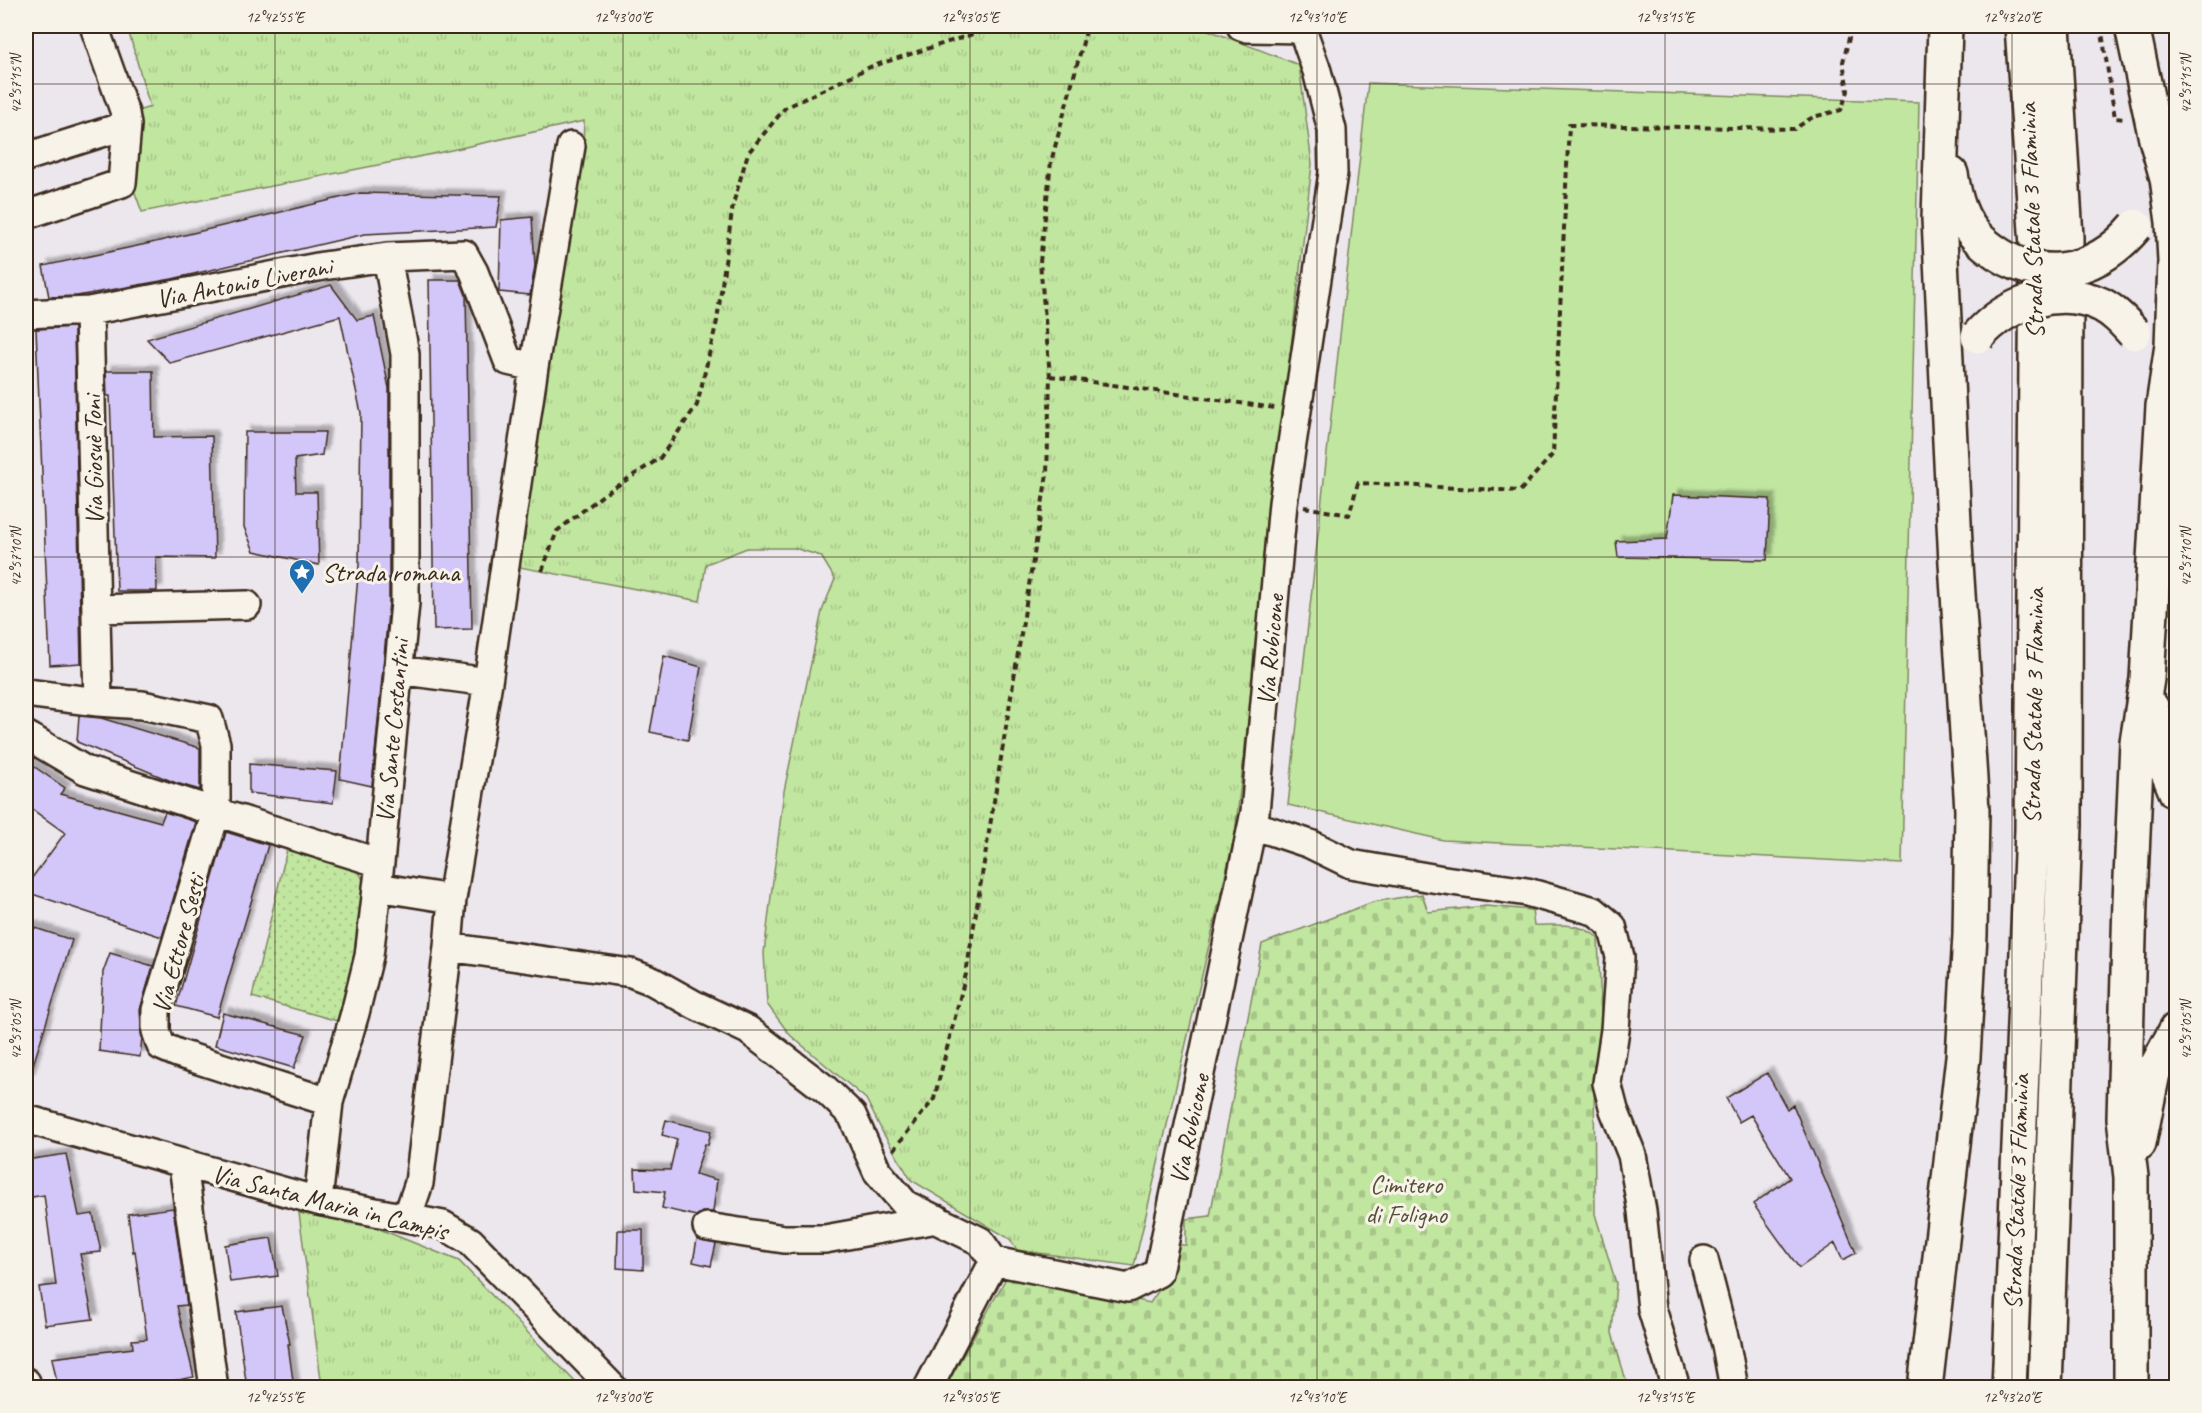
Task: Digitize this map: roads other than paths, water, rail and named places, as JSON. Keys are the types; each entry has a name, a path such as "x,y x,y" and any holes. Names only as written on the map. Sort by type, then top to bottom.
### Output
{"highway":[{"path":"1925,1388 1963,1058 1970,935 1972,810 1956,563 1939,219 1945,26"},
{"name":"Strada Statale 3 Flaminia","path":"2009,1388 2032,806 2037,246 2022,26"},
{"name":"Strada Statale 3 Flaminia","path":"2045,1388 2065,826 2066,237 2054,26"},
{"path":"1942,122 1959,212 1969,229 1989,249 2005,259 2026,267 2051,270 2074,268 2093,262 2127,238 2145,214 2155,185 2143,130 2132,26"},
{"path":"2131,1388 2132,1177 2124,1118 2130,900 2138,742 2147,679 2163,406 2172,345 2175,261 2167,178 2143,130"},
{"path":"1950,418 1971,347 1989,323 2007,310 2026,302 2054,297 2082,298 2118,316 2149,352 2157,372 2163,406"},
{"path":"2147,679 2160,754 2176,792"},
{"path":"2132,1177 2154,1073 2176,1030"}],"street":[{"path":"26,215 122,183 127,125 125,113 94,26"},
{"path":"1241,26 1247,28 1301,27"},
{"name":"Via Rubicone","path":"994,1261 1128,1288 1158,1273 1253,825 1283,503 1333,172 1332,130 1317,71 1301,27"},
{"path":"26,157 127,125"},
{"path":"407,1218 419,1183 452,899 488,682 534,367 571,146"},
{"name":"Via Antonio Liverani","path":"26,314 89,311 323,266 387,257 464,254 474,272 507,361 534,367"},
{"name":"Via Sante Costantini","path":"318,1201 329,1102 369,956 405,603 405,354 387,257"},
{"name":"Via Giosuè Toni","path":"89,311 98,702"},
{"path":"96,609 247,605"},
{"path":"398,670 488,682"},
{"path":"26,693 142,705 209,719 216,744 216,812"},
{"path":"26,735 85,770 216,812 378,875 452,899"},
{"name":"Via Ettore Sesti","path":"216,812 156,1011 156,1031 161,1046 329,1102"},
{"path":"1253,825 1310,844 1351,864 1527,892 1594,911 1612,926 1620,957 1615,1030 1607,1083 1614,1110 1632,1155 1652,1310 1676,1388"},
{"path":"448,947 631,973 652,981 695,1005 748,1030 825,1089 852,1115 877,1170 906,1205 980,1241 994,1261 928,1388"},
{"name":"Via Santa Maria in Campis","path":"26,1119 183,1165 318,1201 443,1225 470,1241 613,1388"},
{"path":"183,1165 214,1388"},
{"path":"707,1227 784,1239 825,1239 938,1219"},
{"path":"1704,1260 1726,1344 1734,1388"},
{"path":"26,1382 26,1388"}],"place":[{"name":"Strada romana","path":"302,595"}],"park label":[{"name":"Cimitero di Foligno","path":"1406,1199"}]}
